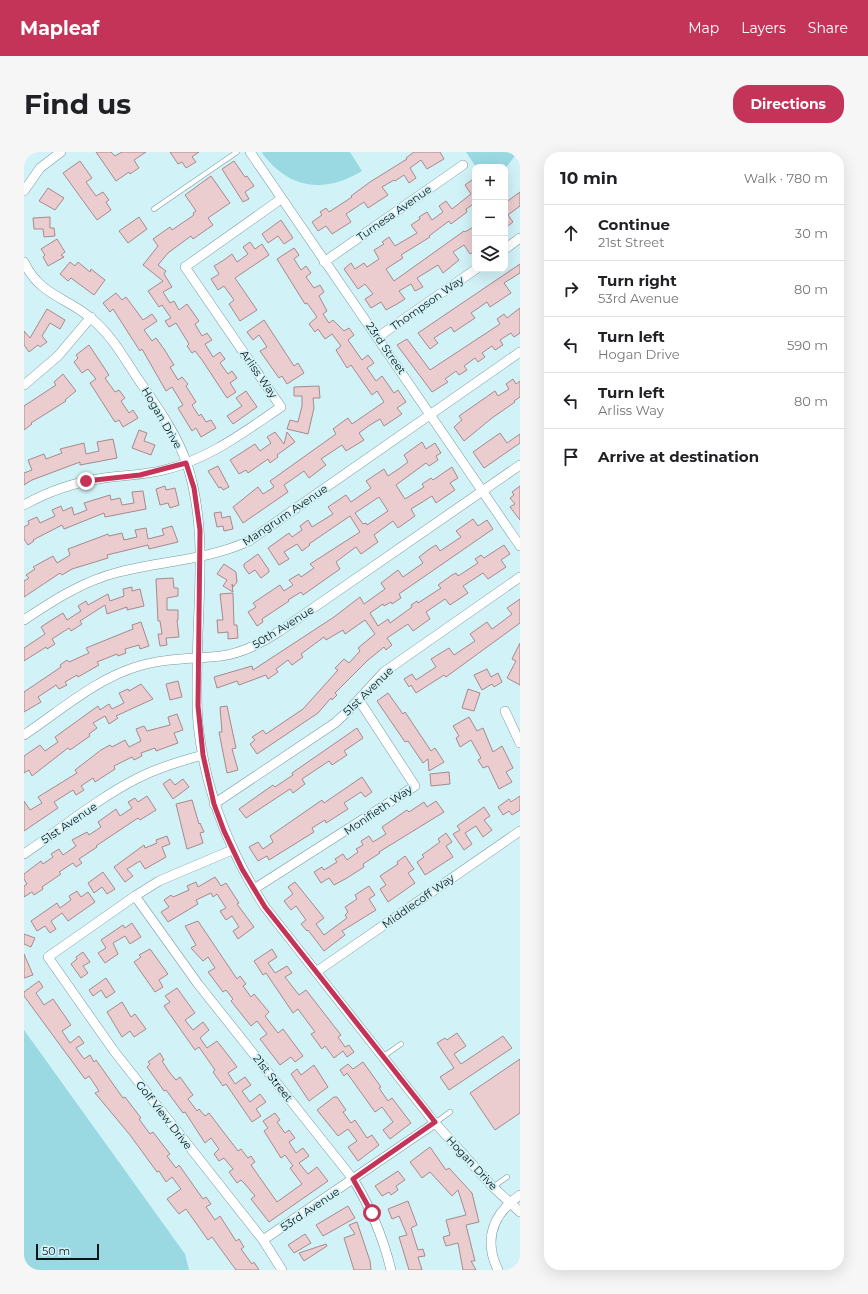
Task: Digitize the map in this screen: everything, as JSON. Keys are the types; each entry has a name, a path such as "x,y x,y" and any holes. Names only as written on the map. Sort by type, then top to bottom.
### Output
{"street":[{"path":"24,191 40,168 61,152"},
{"name":"23rd Street","path":"250,152 324,262 431,414 520,546"},
{"name":"Turnesa Avenue","path":"324,262 464,165"},
{"name":"Arliss Way","path":"24,505 50,492 86,481 140,475 186,463 227,444 281,407 185,267 281,199"},
{"path":"508,247 520,238"},
{"name":"Hogan Drive","path":"25,265 44,288 91,317 111,338 164,418 177,441 186,463 198,509 201,556 198,722 203,755 214,804 232,850 265,907 435,1122 493,1186 520,1212"},
{"name":"Thompson Way","path":"378,337 472,272"},
{"path":"24,385 58,356 91,317"},
{"name":"Mangrum Avenue","path":"24,620 58,597 96,579 119,572 235,548 260,534 520,352"},
{"name":"50th Avenue","path":"24,735 101,683 119,673 159,661 233,653 246,650 268,639 520,465"},
{"name":"51st Avenue","path":"214,804 335,723 359,700 371,685 390,668 520,577"},
{"name":"Monifieth Way","path":"254,889 415,786 359,700"},
{"path":"505,711 520,743"},
{"name":"51st Avenue","path":"24,854 137,778 159,768 203,755"},
{"name":"Middlecoff Way","path":"316,972 519,834"},
{"path":"135,896 183,870 232,850"},
{"name":"Golf View Drive","path":"135,896 48,957 119,1057 264,1240 282,1270"},
{"name":"21st Street","path":"135,896 198,984 353,1179 375,1220 386,1248 391,1270"},
{"name":"53rd Avenue","path":"264,1240 435,1122"},
{"path":"498,1270 491,1240 498,1216 510,1203 520,1196"}],"lane":[{"path":"154,209 237,152"},
{"path":"384,1056 401,1044"},
{"path":"435,1122 450,1112"},
{"path":"493,1186 506,1177"}],"shaded area":[{"path":"350,152 362,171 334,183 321,185 308,184 295,181 284,174 272,165 262,153"},
{"path":"466,152 518,152 508,165 474,164"},
{"path":"24,1030 185,1254 189,1270 24,1270"}],"building":[{"path":"96,152 111,152 115,156 122,152 146,152 134,160 139,168 130,174 129,172 116,181"},
{"path":"170,152 199,152 192,157 196,162 186,168 182,162 178,164"},
{"path":"414,152 440,152 444,159 427,169 421,160 410,168 416,178 409,183 404,175 395,181 394,180 382,187 388,195 368,208 364,202 346,214 351,222 332,234 326,226 318,231 312,222 322,215 320,212 326,208 329,212 352,197 351,196 370,182 407,159 406,158"},
{"path":"80,161 92,178 86,182 96,196 103,192 109,200 106,202 111,210 97,220 63,173"},
{"path":"234,161 245,177 247,176 254,186 245,192 249,199 243,202 222,169"},
{"path":"211,176 230,203 208,218 213,225 193,239 191,236 168,253 158,265 166,271 164,274 172,287 163,292 170,303 174,301 179,310 187,304 199,321 195,324 202,336 207,333 212,340 205,344 213,357 220,352 225,359 220,363 228,374 232,371 237,378 230,383 236,392 227,398 202,360 195,351 192,353 187,346 189,344 176,323 169,327 165,321 171,318 162,305 159,307 148,291 163,281 143,265 158,246 153,239 170,227 172,230 194,215 193,213 196,211 185,195"},
{"path":"472,180 472,205 466,209 467,212 451,224 449,221 429,236 430,237 401,255 403,258 386,269 394,281 464,231 465,232 472,228 472,253 470,254 464,245 453,252 459,260 443,273 438,265 417,278 423,287 415,291 411,284 399,291 405,299 386,310 381,302 371,308 365,299 373,294 365,284 358,289 344,269 351,263 355,269 364,263 367,267 379,259 374,250 384,244 382,242 389,237 395,246 417,233 411,225 427,212 432,220 443,212 439,206 446,201 452,209 471,194 465,185"},
{"path":"48,188 64,198 55,210 39,201"},
{"path":"520,192 520,206 508,215 508,201"},
{"path":"508,215 513,222 508,226"},
{"path":"50,217 50,228 54,228 55,236 44,237 43,229 34,229 33,218"},
{"path":"139,217 147,229 128,243 119,231"},
{"path":"281,220 293,238 284,244 278,236 268,243 262,234"},
{"path":"57,239 65,252 61,255 64,257 48,266 43,257 45,255 41,249"},
{"path":"250,242 255,249 262,244 269,255 235,278 257,310 240,321 229,304 234,300 224,286 218,290 211,279 219,274 214,266 232,254 237,262 248,254 243,247"},
{"path":"294,248 299,255 294,259 301,270 306,266 311,273 306,277 314,288 320,285 324,292 319,296 327,311 323,314 329,323 333,320 344,331 349,328 354,335 348,340 362,360 368,355 374,363 367,368 376,381 382,376 394,393 398,390 406,402 397,408 402,414 384,426 380,419 370,425 359,433 364,440 346,451 342,445 321,459 326,465 309,478 304,471 284,485 288,492 243,523 233,507 258,487 263,494 274,487 270,481 336,434 333,429 348,418 352,424 384,402 377,391 372,395 351,365 347,368 336,350 341,346 332,334 325,339 318,329 315,332 309,324 317,317 307,303 305,304 277,259"},
{"path":"70,262 75,266 78,262 90,272 91,269 105,280 94,295 71,278 68,281 60,274"},
{"path":"520,264 520,273 504,283 511,293 490,307 487,302 471,313 475,318 454,332 451,327 434,338 438,343 430,349 418,333"},
{"path":"116,293 122,300 126,297 143,320 152,314 157,321 144,330 152,341 156,338 164,349 174,365 170,367 178,380 182,377 188,384 186,386 196,402 192,405 199,416 201,414 206,422 211,420 216,428 201,437 196,428 192,431 178,408 183,405 172,387 166,391 142,349 140,351 113,309 110,312 103,303"},
{"path":"520,308 520,333 514,337 511,333 500,340 503,345 495,350 492,346 482,353 485,357 478,362 475,358 464,366 467,370 459,375 456,371 445,379 448,382 432,392 397,345 407,339 430,370 500,324 497,319 504,314 507,318"},
{"path":"47,309 65,320 60,329 50,323 42,336 47,342 40,347 38,345 29,352 24,345 24,331 30,338"},
{"path":"264,320 294,366 298,363 304,373 287,384 282,376 279,378 260,351 267,347 259,335 253,340 247,332"},
{"path":"89,345 109,375 105,378 115,392 119,390 125,398 121,401 129,413 133,410 138,418 123,427 119,420 115,422 90,383 96,379 88,369 82,373 74,362 78,358 76,355"},
{"path":"63,374 76,391 65,400 66,401 31,423 32,424 24,430 24,406 56,385 54,382"},
{"path":"513,379 516,384 520,381 520,397 464,441 454,427 462,420 459,416 495,391 498,396 509,389 506,384"},
{"path":"319,386 320,398 313,398 314,408 308,434 287,429 290,420 298,422 302,406 302,396 294,396 294,387"},
{"path":"246,391 257,407 233,424 227,416 242,406 236,398"},
{"path":"139,430 147,433 144,441 155,445 151,455 132,448"},
{"path":"275,432 284,444 287,432 295,442 277,455 278,457 270,463 268,459 248,473 246,470 239,474 230,460 255,444 260,451 271,443 267,437"},
{"path":"500,433 507,443 520,434 520,443 484,468 473,452"},
{"path":"113,439 117,458 80,465 80,462 32,480 24,485 24,473 32,470 28,460 44,454 46,459 62,453 60,449 84,443 86,454 99,451 97,442"},
{"path":"422,442 426,449 435,443 441,453 436,456 438,460 429,466 426,463 396,485 405,499 424,487 422,484 431,478 433,480 452,467 458,478 450,483 455,490 436,503 432,496 411,509 415,516 398,528 393,521 374,535 378,542 361,554 356,547 336,562 340,569 303,595 301,592 288,600 289,601 262,619 263,622 257,626 248,612 256,607 253,603 280,585 284,591 293,585 289,580 299,574 301,577 314,568 310,564 360,532 350,516 309,544 310,545 302,551 297,544 284,552 289,559 279,565 268,548 289,533 292,537 302,530 300,526 308,520 312,527 333,514 328,507 346,495 351,502 371,488 366,481 384,469 388,476 408,462 404,455","holes":["379,497 388,511 367,525 366,523 363,524 355,513"]},
{"path":"218,466 229,487 223,490 221,487 219,488 208,471"},
{"path":"165,486 166,490 175,488 179,505 170,508 168,503 160,505 156,489"},
{"path":"520,486 520,520 510,507 515,504 510,498 514,495 512,492"},
{"path":"143,491 146,509 105,517 104,513 64,529 62,525 33,540 34,541 28,545 24,539 24,527 29,524 28,521 37,517 40,523 55,516 52,510 61,506 63,511 72,507 74,515 87,510 84,503 110,495 111,500 120,498 122,505 134,503 132,492"},
{"path":"221,512 222,518 230,516 233,529 224,531 223,526 217,527 214,513"},
{"path":"473,519 478,526 487,520 493,529 399,594 401,598 392,604 391,602 384,606 383,604 370,613 378,626 388,619 390,623 412,607 411,605 417,601 418,603 441,588 438,585 452,575 456,573 458,576 478,563 475,559 481,555 484,558 504,545 510,554 501,560 506,567 488,579 483,573 463,586 468,593 450,605 445,599 426,612 430,619 413,631 408,624 387,638 392,645 386,650 384,647 367,661 335,693 337,695 332,700 331,698 318,713 257,754 250,744 255,740 252,737 263,730 266,734 303,709 338,670 335,668 344,659 349,663 360,651 358,648 375,634 365,620 345,634 343,630 326,640 324,637 301,654 303,657 292,665 288,660 276,669 278,672 268,679 266,675 239,685 237,681 217,688 214,677 252,666 253,670 334,617 360,597 364,604 385,589 381,583 398,570 403,577 423,563 419,557 428,550 436,545 440,551 461,537 456,531"},
{"path":"172,526 178,542 149,549 148,545 107,555 108,558 72,569 62,575 60,573 24,597 24,581 29,578 26,575 35,569 33,567 53,556 57,563 70,555 68,549 108,534 109,536 122,533 124,540 137,537 135,530 146,528 148,539 164,535 162,529"},
{"path":"258,554 269,570 269,572 261,578 255,570 249,574 244,567 244,564"},
{"path":"224,564 236,572 237,582 233,587 232,584 233,592 223,586 227,580 217,574"},
{"path":"173,578 174,588 178,588 178,596 167,598 167,610 178,610 177,620 179,637 166,638 167,645 160,646 158,634 162,634 160,621 158,621 156,579"},
{"path":"132,587 132,591 140,589 144,606 127,610 127,607 107,614 105,605 80,621 82,624 71,631 69,628 52,639 55,644 47,649 46,647 24,661 24,648 45,634 41,627 63,613 67,620 81,611 78,606 86,601 88,605 108,594 110,601 124,596 123,589"},
{"path":"233,593 234,625 237,625 238,638 228,639 228,632 218,633 217,620 223,620 220,594"},
{"path":"520,599 520,623 446,677 444,675 416,693 411,685 409,687 404,679 412,674 416,680 436,667 431,659 449,648 454,655 475,641 470,634 487,622 492,629 512,614 507,608"},
{"path":"141,622 149,646 140,649 139,645 125,649 126,653 118,656 117,654 97,662 99,665 78,677 77,675 65,682 67,685 59,689 56,685 38,697 41,702 24,712 24,692 61,667 60,665 67,660 69,662 89,653 86,648 133,629 132,625"},
{"path":"520,643 520,685 507,678 516,661 512,659"},
{"path":"487,669 491,677 498,673 502,682 494,687 492,684 482,690 474,675"},
{"path":"178,681 182,697 170,700 166,684"},
{"path":"141,684 153,699 116,716 118,718 109,724 105,716 93,723 97,728 89,734 90,736 70,750 68,748 32,776 29,770 24,773 24,756 40,745 45,751 58,742 55,737 98,706 100,710 109,704 112,709 124,703 119,693 128,689 129,691"},
{"path":"468,689 480,693 474,711 462,708"},
{"path":"388,693 403,714 405,712 431,751 435,748 444,762 429,771 428,759 423,763 408,741 405,742 377,701"},
{"path":"227,706 236,748 232,749 238,770 227,773 219,732 222,732 220,707"},
{"path":"177,714 183,730 174,733 178,743 156,751 155,748 141,753 142,756 134,760 132,757 114,766 115,769 95,782 93,778 81,786 84,790 76,795 73,790 54,802 58,808 24,831 24,801 30,810 42,803 38,797 77,773 75,770 101,750 110,745 112,747 125,740 129,747 141,741 136,729 144,726 147,731 170,725 168,717"},
{"path":"469,717 477,731 483,728 493,752 502,746 513,768 506,772 512,782 499,789 488,766 483,768 478,760 481,758 471,740 460,747 456,738 459,736 453,726"},
{"path":"357,728 363,738 344,751 347,755 332,765 329,761 302,779 305,784 293,793 290,789 246,818 239,809 273,785 275,787 293,775 292,773"},
{"path":"449,772 450,784 431,786 430,774"},
{"path":"362,777 372,792 365,797 361,792 344,803 348,809 326,823 325,820 312,828 314,832 269,860 267,856 258,861 249,847 258,842 263,849 273,842 270,836 322,800 324,803"},
{"path":"170,779 175,785 183,779 189,787 173,799 163,784"},
{"path":"147,796 156,810 140,820 138,818 96,846 97,847 79,859 82,863 76,867 73,863 59,872 61,874 42,887 43,889 34,895 32,892 24,897 24,886 27,884 24,879 24,874 41,861 43,864 53,857 51,854 59,849 63,855 76,846 72,840 87,832 89,835 101,827 98,822 116,809 120,816 132,808 128,802 135,798 138,802"},
{"path":"520,796 520,810 512,815 509,811 503,815 498,807 509,799 511,802"},
{"path":"192,800 199,824 200,823 204,832 200,833 203,843 187,849 176,804"},
{"path":"436,801 444,812 379,852 380,853 363,864 364,867 347,878 334,885 329,878 321,883 314,872 322,867 324,870 337,862 335,859 343,854 347,860 358,852 356,849 363,845 361,841 369,836 373,842 386,834 382,827 407,810 409,812 424,802 427,807"},
{"path":"484,807 490,816 484,820 492,830 483,837 476,826 465,833 472,844 464,850 453,834 460,830 457,826"},
{"path":"446,833 452,842 446,846 453,857 425,875 417,862 424,857 422,855 440,842 438,839"},
{"path":"167,836 170,844 162,847 166,857 145,869 140,861 127,869 133,876 125,882 114,867 144,845 145,848 157,843 156,840"},
{"path":"405,856 414,869 408,873 415,883 388,902 380,889 386,885 380,876 398,864 397,862"},
{"path":"103,872 115,889 107,894 102,887 94,893 88,883"},
{"path":"215,877 221,886 226,883 239,903 237,904 254,927 238,939 233,931 239,927 232,916 226,920 220,911 226,908 217,894 213,897 211,893 196,900 198,904 168,922 161,912 169,907 164,900 171,895 173,897 189,890 187,886 196,882 198,887"},
{"path":"295,882 324,918 316,924 324,935 347,918 345,915 348,912 345,907 357,899 355,895 369,886 375,895 369,899 376,910 342,931 345,935 324,951 308,930 307,931 301,924 306,920 296,906 291,910 284,901 293,894 288,887"},
{"path":"77,891 81,897 88,892 95,902 68,921 62,913 51,921 56,929 50,933 45,926 37,931 31,921 57,903 60,908 71,900 69,896"},
{"path":"198,921 237,979 240,976 246,984 243,986 251,997 254,994 269,1012 265,1016 278,1033 283,1029 303,1056 295,1062 291,1057 280,1065 260,1039 267,1034 257,1021 251,1026 231,1001 233,999 226,990 223,992 208,972 215,968 208,957 203,961 191,948 196,945 185,926"},
{"path":"132,923 141,937 130,944 125,936 113,943 118,954 105,963 98,953 106,948 101,940 123,925 125,928"},
{"path":"24,934 35,938 31,947 24,944"},
{"path":"150,949 168,974 159,980 163,987 155,992 134,962 141,957 139,955"},
{"path":"272,949 277,957 268,963 275,973 287,966 292,973 285,977 299,995 306,990 341,1035 338,1037 345,1047 349,1045 354,1052 347,1057 343,1051 334,1058 325,1046 322,1049 311,1034 315,1032 298,1009 293,1013 266,973 263,975 254,961"},
{"path":"83,952 90,962 83,966 88,973 81,978 71,964 77,959 76,957"},
{"path":"24,954 33,975 24,978"},
{"path":"106,978 115,992 106,998 101,990 93,996 89,990"},
{"path":"39,981 43,987 36,993 44,1005 53,999 71,1025 62,1031 70,1043 79,1036 84,1043 76,1048 84,1059 90,1055 94,1062 96,1060 123,1098 125,1097 141,1118 139,1119 150,1134 153,1132 170,1154 167,1156 176,1168 179,1165 203,1199 206,1197 211,1204 206,1207 215,1220 220,1216 236,1241 239,1239 244,1247 241,1249 252,1264 254,1262 259,1270 236,1270 212,1237 208,1240 186,1209 179,1214 167,1199 181,1189 172,1177 166,1182 159,1171 157,1172 130,1135 95,1093 99,1091 89,1076 85,1079 24,996 24,992"},
{"path":"177,988 195,1013 185,1020 193,1030 203,1022 209,1030 200,1038 207,1048 217,1041 231,1059 237,1067 228,1073 235,1084 245,1077 251,1085 242,1091 250,1102 260,1094 266,1102 256,1109 261,1116 252,1122 226,1084 223,1086 213,1072 215,1070 199,1047 195,1050 164,1006 170,1002 165,996"},
{"path":"122,1002 131,1017 135,1014 146,1029 134,1037 130,1031 122,1037 107,1012"},
{"path":"457,1033 466,1046 454,1054 461,1064 503,1036 512,1048 449,1090 440,1077 454,1068 437,1043 445,1038 447,1040"},
{"path":"160,1053 164,1060 162,1061 170,1073 176,1080 180,1077 193,1095 188,1099 197,1111 199,1109 205,1116 209,1113 238,1151 241,1149 248,1158 251,1156 255,1162 251,1165 277,1202 302,1184 290,1168 293,1166 285,1155 281,1158 264,1131 268,1128 263,1121 275,1113 280,1120 277,1122 285,1133 289,1130 295,1138 289,1142 296,1153 303,1148 309,1156 299,1163 308,1174 317,1167 328,1181 269,1222 251,1199 255,1196 241,1180 237,1183 229,1172 233,1169 224,1158 219,1161 214,1154 219,1149 211,1138 205,1143 185,1112 183,1113 166,1090 164,1091 147,1067 150,1064 148,1062"},
{"path":"520,1059 520,1113 495,1130 470,1093"},
{"path":"363,1062 381,1087 379,1088 388,1101 392,1098 411,1123 390,1139 383,1130 393,1122 382,1107 375,1112 347,1073 344,1076 340,1070 348,1064 353,1069"},
{"path":"314,1065 328,1087 309,1101 291,1074 297,1069 301,1075"},
{"path":"334,1097 337,1097 346,1110 343,1112 351,1123 355,1120 367,1138 372,1135 379,1145 358,1161 348,1147 357,1141 348,1129 338,1136 317,1110"},
{"path":"430,1147 446,1170 449,1168 472,1193 479,1222 466,1225 475,1261 471,1261 476,1270 463,1270 458,1243 446,1246 443,1237 450,1235 446,1220 466,1215 458,1190 452,1196 430,1172 422,1178 410,1162"},
{"path":"398,1171 405,1180 396,1186 398,1190 391,1195 389,1192 382,1196 375,1186"},
{"path":"408,1201 417,1225 411,1228 418,1250 423,1249 425,1256 418,1257 422,1270 409,1270 399,1237 407,1235 399,1216 392,1219 388,1209"},
{"path":"348,1206 355,1218 323,1236 316,1225"},
{"path":"357,1222 370,1261 371,1270 354,1270 344,1238 355,1234 349,1225"},
{"path":"305,1234 311,1243 294,1253 288,1245"},
{"path":"326,1244 327,1246 304,1261 299,1253"}],"route":[{"path":"86,481 140,475 164,470 186,463 194,488 200,530 201,556 198,722 207,778 214,804 224,831 242,869 265,907 435,1122 353,1179 372,1213"}]}
